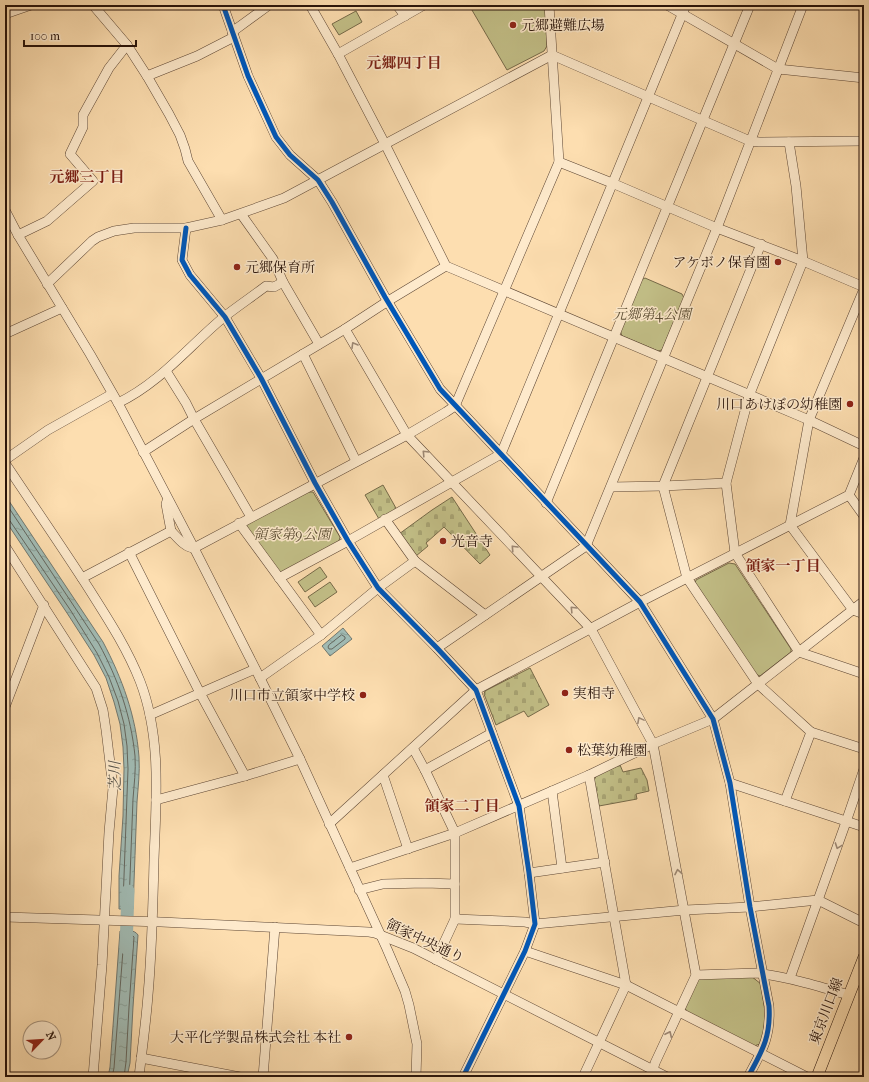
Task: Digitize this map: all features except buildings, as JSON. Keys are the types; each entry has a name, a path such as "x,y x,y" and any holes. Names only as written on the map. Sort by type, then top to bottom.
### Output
{"main road":[{"name":"東京川口線","path":"817,1077 864,957"}],"street":[{"path":"5,14 31,5"},
{"path":"92,5 127,46 147,76 180,135 188,161 222,220"},
{"path":"223,5 248,76 276,138 290,155 318,180 440,389 640,602 713,719 730,783 750,907 769,1006 770,1020 767,1036 748,1077"},
{"path":"147,76 197,56 233,34 269,5"},
{"path":"310,5 338,54 385,144 446,266 809,420 864,446"},
{"path":"397,5 405,16"},
{"path":"338,54 424,5"},
{"path":"168,499 166,504 171,531 187,546 194,548 407,434 455,406 559,162 549,5"},
{"path":"666,5 778,69 864,78"},
{"path":"279,578 348,541 501,454 686,5"},
{"path":"546,503 750,5"},
{"path":"437,648 586,546 717,228 803,5"},
{"path":"18,236 47,221 93,181 70,154 83,127 82,115 109,68 127,46"},
{"path":"552,55 750,141 864,141"},
{"path":"47,284 98,237 114,231 134,228 186,228 222,220 284,198 552,55"},
{"path":"789,142 796,186 803,261 750,396 726,483 735,553 799,652 864,674"},
{"path":"559,162 717,228 803,261 864,288 809,420 790,525 853,610 864,614"},
{"path":"5,210 18,236 118,403 194,548 300,759 381,935 405,991 410,1005 416,1044 416,1077"},
{"path":"241,214 272,259 283,282 319,344"},
{"path":"186,228 182,260 190,275 224,317 261,378 315,483 348,541 378,588 476,690 520,806 535,924 525,951 463,1077"},
{"path":"760,244 662,486 687,578 758,684 811,732 864,749"},
{"path":"143,452 194,419 345,329 446,266"},
{"path":"118,403 132,396 166,371 224,317 266,286 274,287 283,282"},
{"path":"5,334 62,308"},
{"path":"345,329 407,434 591,628 653,744 696,975 655,1063 652,1073"},
{"path":"303,354 356,461"},
{"path":"166,371 251,517"},
{"path":"5,460 48,430 112,394"},
{"path":"329,824 476,690 640,602 849,495 864,458"},
{"path":"5,463 82,578 124,645 140,680 150,715 156,757 156,800 148,994 139,1077"},
{"path":"610,487 726,483"},
{"path":"849,495 864,516"},
{"path":"386,519 415,561 485,615"},
{"path":"239,523 321,635"},
{"path":"82,578 171,531"},
{"path":"5,546 96,688 103,710 113,788 108,832 107,921 93,1077"},
{"path":"129,552 200,693 245,776"},
{"path":"260,678 321,635 378,588 415,561"},
{"path":"350,868 455,833 520,806 653,744 713,719 864,601"},
{"path":"5,707 44,605"},
{"path":"150,715 255,669"},
{"path":"784,801 811,732"},
{"path":"425,770 492,733"},
{"path":"413,748 455,833 455,919 436,960"},
{"path":"156,800 245,776 300,759"},
{"path":"790,978 864,769"},
{"path":"383,775 408,849"},
{"path":"583,1077 626,985 589,775"},
{"path":"730,783 864,828"},
{"path":"552,791 562,868"},
{"path":"529,873 605,862"},
{"path":"360,890 383,884 455,884"},
{"path":"455,919 525,922 535,924 685,910 750,907 818,900 864,923"},
{"name":"領家中央通り","path":"5,917 369,932 381,935 413,948 600,1043 652,1073 667,1077"},
{"path":"263,1077 275,927"},
{"path":"525,951 626,985 807,1077"},
{"path":"696,975 757,973 790,978 849,995"},
{"path":"141,1058 240,1077"}],"green space":[{"name":"元郷避難広場","path":"469,5 545,5 547,46 544,51 507,70"},
{"path":"356,11 362,22 339,35 332,24"},
{"name":"元郷第4公園","path":"645,278 682,294 684,298 662,350 658,351 622,336 620,330 641,280"},
{"path":"383,485 397,510 379,519 365,495"},
{"name":"領家第9公園","path":"308,492 313,492 340,537 339,541 284,573 278,571 246,529 247,524"},
{"path":"452,497 490,555 480,564 444,527 426,543 428,546 416,556 399,534"},
{"path":"729,563 735,564 791,649 791,652 760,676 755,674 695,583 696,580"},
{"path":"320,567 327,577 305,592 298,582"},
{"path":"330,582 337,592 315,607 308,597"},
{"path":"530,668 549,705 528,717 524,711 496,725 484,694 485,691"},
{"path":"620,765 623,772 641,768 647,780 649,791 636,794 637,799 599,806 594,780 597,775"},
{"path":"751,976 761,984 765,1012 764,1031 760,1044 754,1046 687,1013 685,1007 697,981 702,978"}],"water":[{"path":"5,495 103,642 122,683 127,698 135,727 139,763 133,909 119,909 124,769 120,724 114,702 106,678 94,655 5,520"},
{"path":"343,628 352,639 330,656 322,646"},
{"path":"120,931 132,931 138,935 130,1063 127,1077 108,1077 110,1067"}],"waterway":[{"name":"芝川","path":"126,948 128,891"}],"cycle path":[{"path":"223,5 248,76 276,137 290,155 318,180 440,389 640,602 713,719 730,783 750,907 769,1006 769,1027 767,1035 748,1077"},
{"path":"186,228 182,260 190,275 225,317 261,378 315,483 348,541 378,588 476,690 519,806 535,924 525,951 463,1077"}],"place":[{"name":"元郷避難広場","path":"513,25"},
{"name":"アケボノ保育園","path":"778,262"},
{"name":"元郷保育所","path":"237,267"},
{"name":"川口あけぼの幼稚園","path":"850,404"},
{"name":"光音寺","path":"443,541"},
{"name":"実相寺","path":"565,693"},
{"name":"川口市立領家中学校","path":"363,695"},
{"name":"松葉幼稚園","path":"569,750"},
{"name":"大平化学製品株式会社 本社","path":"349,1037"}],"district":[{"name":"元郷四丁目","path":"404,63"},
{"name":"元郷三丁目","path":"87,177"},
{"name":"領家一丁目","path":"783,566"},
{"name":"領家二丁目","path":"462,806"}]}
